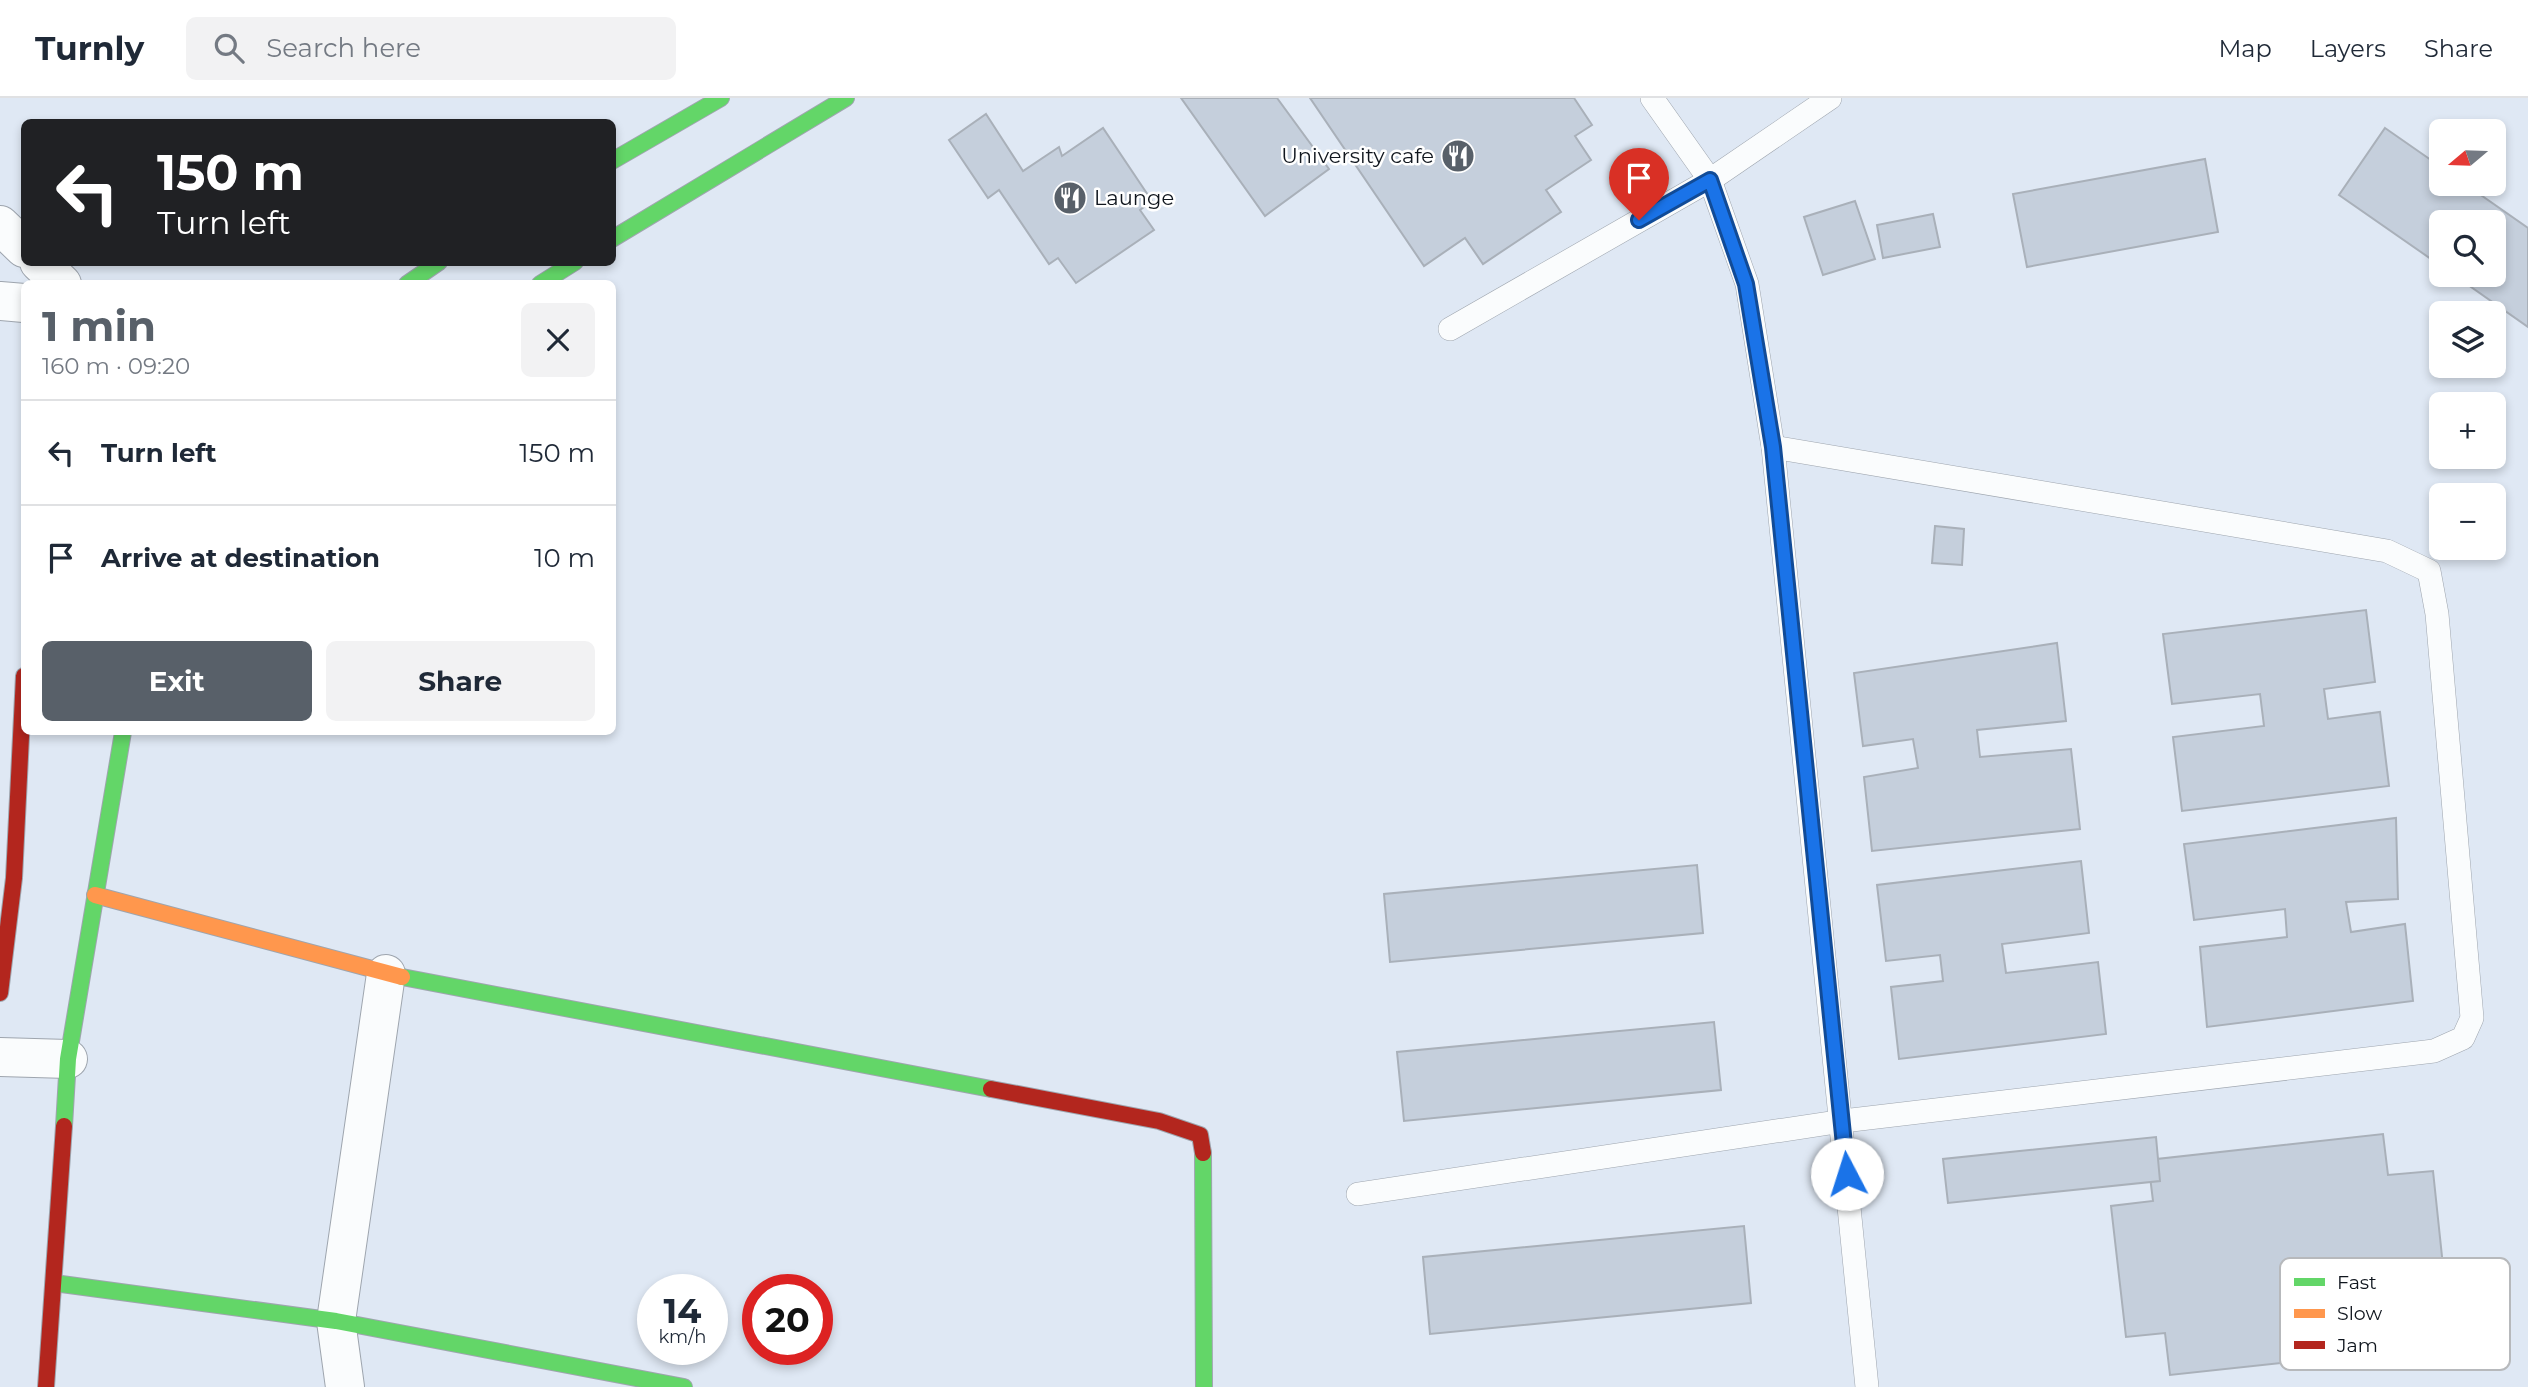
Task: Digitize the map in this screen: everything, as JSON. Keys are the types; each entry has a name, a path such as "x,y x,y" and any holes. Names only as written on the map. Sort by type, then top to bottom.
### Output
{"street":[{"path":"616,159 721,98"},
{"path":"616,237 846,98"},
{"path":"0,225 21,245"},
{"path":"43,266 58,280"},
{"path":"413,280 433,266"},
{"path":"545,280 568,266"},
{"path":"0,302 21,303"},
{"path":"0,993 14,878 21,735"},
{"path":"46,1387 68,1059 122,735"},
{"path":"95,895 386,974 1159,1121 1200,1135 1205,1161 1204,1387"},
{"path":"345,1387 336,1321 386,974"},
{"path":"0,1057 68,1059"},
{"path":"54,1283 336,1321 684,1387"}],"lane":[{"path":"1652,98 1710,180 1746,284 1773,447 1843,1121 1867,1387"},
{"path":"1450,329 1710,180 1830,98"},
{"path":"1358,1195 1843,1121 2434,1051 2463,1038 2472,1018 2437,614 2429,571 2387,551 1773,447"}],"building":[{"path":"1181,98 1277,98 1329,169 1265,216"},
{"path":"1310,98 1574,98 1592,125 1575,136 1591,160 1546,190 1561,212 1483,264 1465,238 1424,266"},
{"path":"986,114 1023,171 1059,147 1062,156 1103,128 1152,201 1140,210 1154,230 1076,283 1058,258 1049,264 999,190 988,198 949,140"},
{"path":"2385,128 2429,159 2429,196 2482,196 2502,210 2429,210 2429,258 2339,195"},
{"path":"2205,159 2218,232 2027,267 2013,194"},
{"path":"1855,201 1875,259 1823,275 1804,217"},
{"path":"2506,213 2528,228 2528,327 2506,312 2506,301 2491,301 2471,287 2506,287"},
{"path":"1933,214 1940,247 1883,258 1877,225"},
{"path":"1935,526 1964,529 1962,565 1932,563"},
{"path":"2366,610 2375,682 2324,689 2328,719 2380,712 2389,786 2182,811 2173,737 2264,726 2260,694 2172,704 2163,634"},
{"path":"2057,643 2066,721 1977,730 1980,757 2071,749 2080,829 1872,851 1864,777 1918,768 1913,739 1863,746 1854,673"},
{"path":"2396,818 2398,899 2346,902 2351,932 2405,924 2413,1001 2207,1027 2200,947 2287,937 2285,909 2194,920 2184,844"},
{"path":"2081,861 2089,933 2002,944 2006,973 2098,962 2106,1034 1899,1059 1891,987 1943,981 1940,955 1886,961 1877,885"},
{"path":"1697,865 1703,933 1390,962 1384,894"},
{"path":"1714,1022 1721,1090 1404,1121 1397,1052"},
{"path":"2383,1134 2388,1175 2433,1171 2442,1258 2280,1258 2280,1363 2170,1375 2165,1333 2126,1337 2111,1206 2153,1201 2148,1160"},
{"path":"2156,1137 2160,1181 1948,1203 1943,1159"},
{"path":"1744,1226 1751,1303 1430,1334 1423,1257"}],"traffic: fast":[{"path":"616,159 721,98"},
{"path":"616,237 846,98"},
{"path":"413,280 433,266"},
{"path":"546,280 569,266"},
{"path":"64,1126 68,1059 122,735"},
{"path":"402,977 991,1089"},
{"path":"1203,1153 1204,1387"},
{"path":"54,1283 336,1321 684,1387"}],"traffic: slow":[{"path":"95,895 402,977"}],"traffic: jam":[{"path":"0,993 14,878 21,735"},
{"path":"991,1089 1159,1121 1200,1135 1203,1153"},
{"path":"46,1387 64,1126"}],"place":[{"name":"University cafe","path":"1458,156"},
{"name":"Launge","path":"1070,198"}],"route":[{"path":"1639,220 1710,180 1746,284 1773,447 1847,1174"}]}
